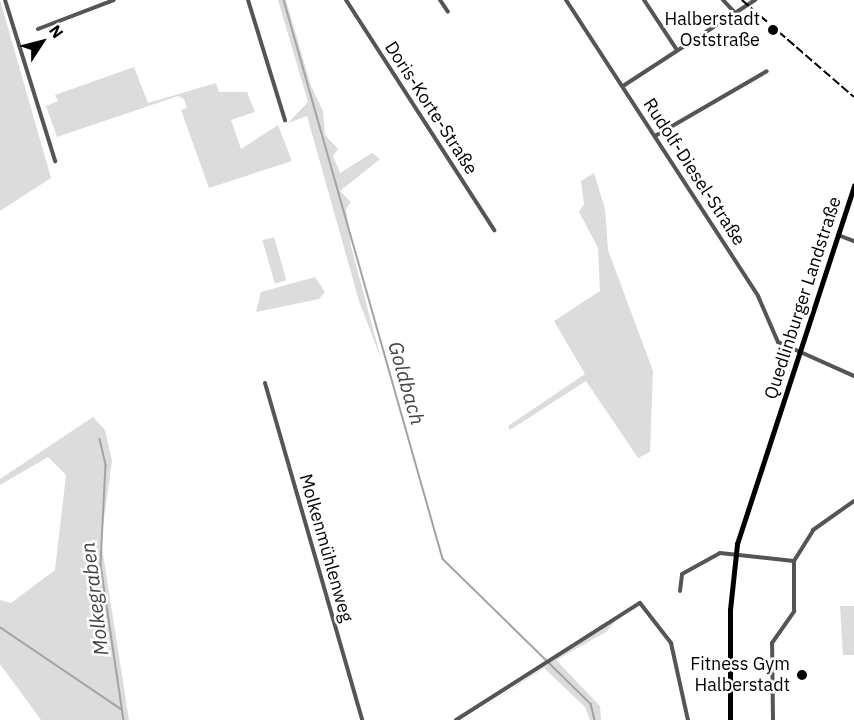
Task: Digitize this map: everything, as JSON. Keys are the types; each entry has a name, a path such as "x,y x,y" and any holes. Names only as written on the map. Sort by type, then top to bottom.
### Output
{"main road":[{"name":"Quedlinburger Landstraße","path":"735,553 854,186"},
{"path":"730,720 732,570 735,553"}],"street":[{"path":"5,0 55,160"},
{"path":"248,0 285,120"},
{"name":"Doris-Korte-Straße","path":"346,0 494,230"},
{"path":"440,0 448,12"},
{"name":"Rudolf-Diesel-Straße","path":"566,0 759,296 777,340 798,355 854,376"},
{"path":"644,0 677,50"},
{"path":"723,0 735,13"},
{"path":"623,86 753,0"},
{"path":"38,29 115,1"},
{"path":"655,136 767,71"},
{"path":"837,235 854,241"},
{"name":"Molkenmühlenweg","path":"265,383 362,720"},
{"path":"773,720 772,643 793,616 795,561 813,530 854,501"},
{"path":"680,591 682,574 717,554 735,553 795,561"},
{"path":"456,720 635,606 645,605 671,643 688,720"}],"shaded area":[{"path":"0,0 51,178 0,211"},
{"path":"278,0 286,0 311,86 323,111 325,135 338,149 333,156 340,173 372,153 380,159 340,191 351,202 346,209 351,246 381,359 359,301 307,116 288,123 308,102"},
{"path":"134,67 148,103 216,83 219,92 247,92 255,112 231,120 241,149 278,125 292,161 209,188 181,110 187,108 184,99 178,96 57,137 46,106 58,101 55,95"},
{"path":"594,173 605,209 608,250 653,371 650,452 638,458 586,381 510,430 508,426 585,374 554,321 600,291 598,248 579,212 584,204 581,181"},
{"path":"274,237 286,280 275,284 262,240"},
{"path":"315,277 325,292 319,299 256,312 261,292"},
{"path":"93,417 105,430 112,461 101,541 129,720 41,720 0,664 0,600 11,603 55,570 66,475 48,457 0,485 0,479"},
{"path":"840,606 854,606 854,655 843,655"},
{"path":"621,615 606,632 556,660 600,706 601,720 590,720 585,707 544,668 465,720"}],"waterway":[{"name":"Goldbach","path":"284,0 443,559 591,704 595,720"},
{"name":"Molkegraben","path":"100,439 106,465 101,565 124,720"},
{"path":"0,627 121,709"}],"railway":[{"path":"742,0 854,97"}],"place":[{"name":"Halberstadt Oststraße","path":"773,30"},
{"name":"Fitness Gym Halberstadt","path":"802,675"}]}
